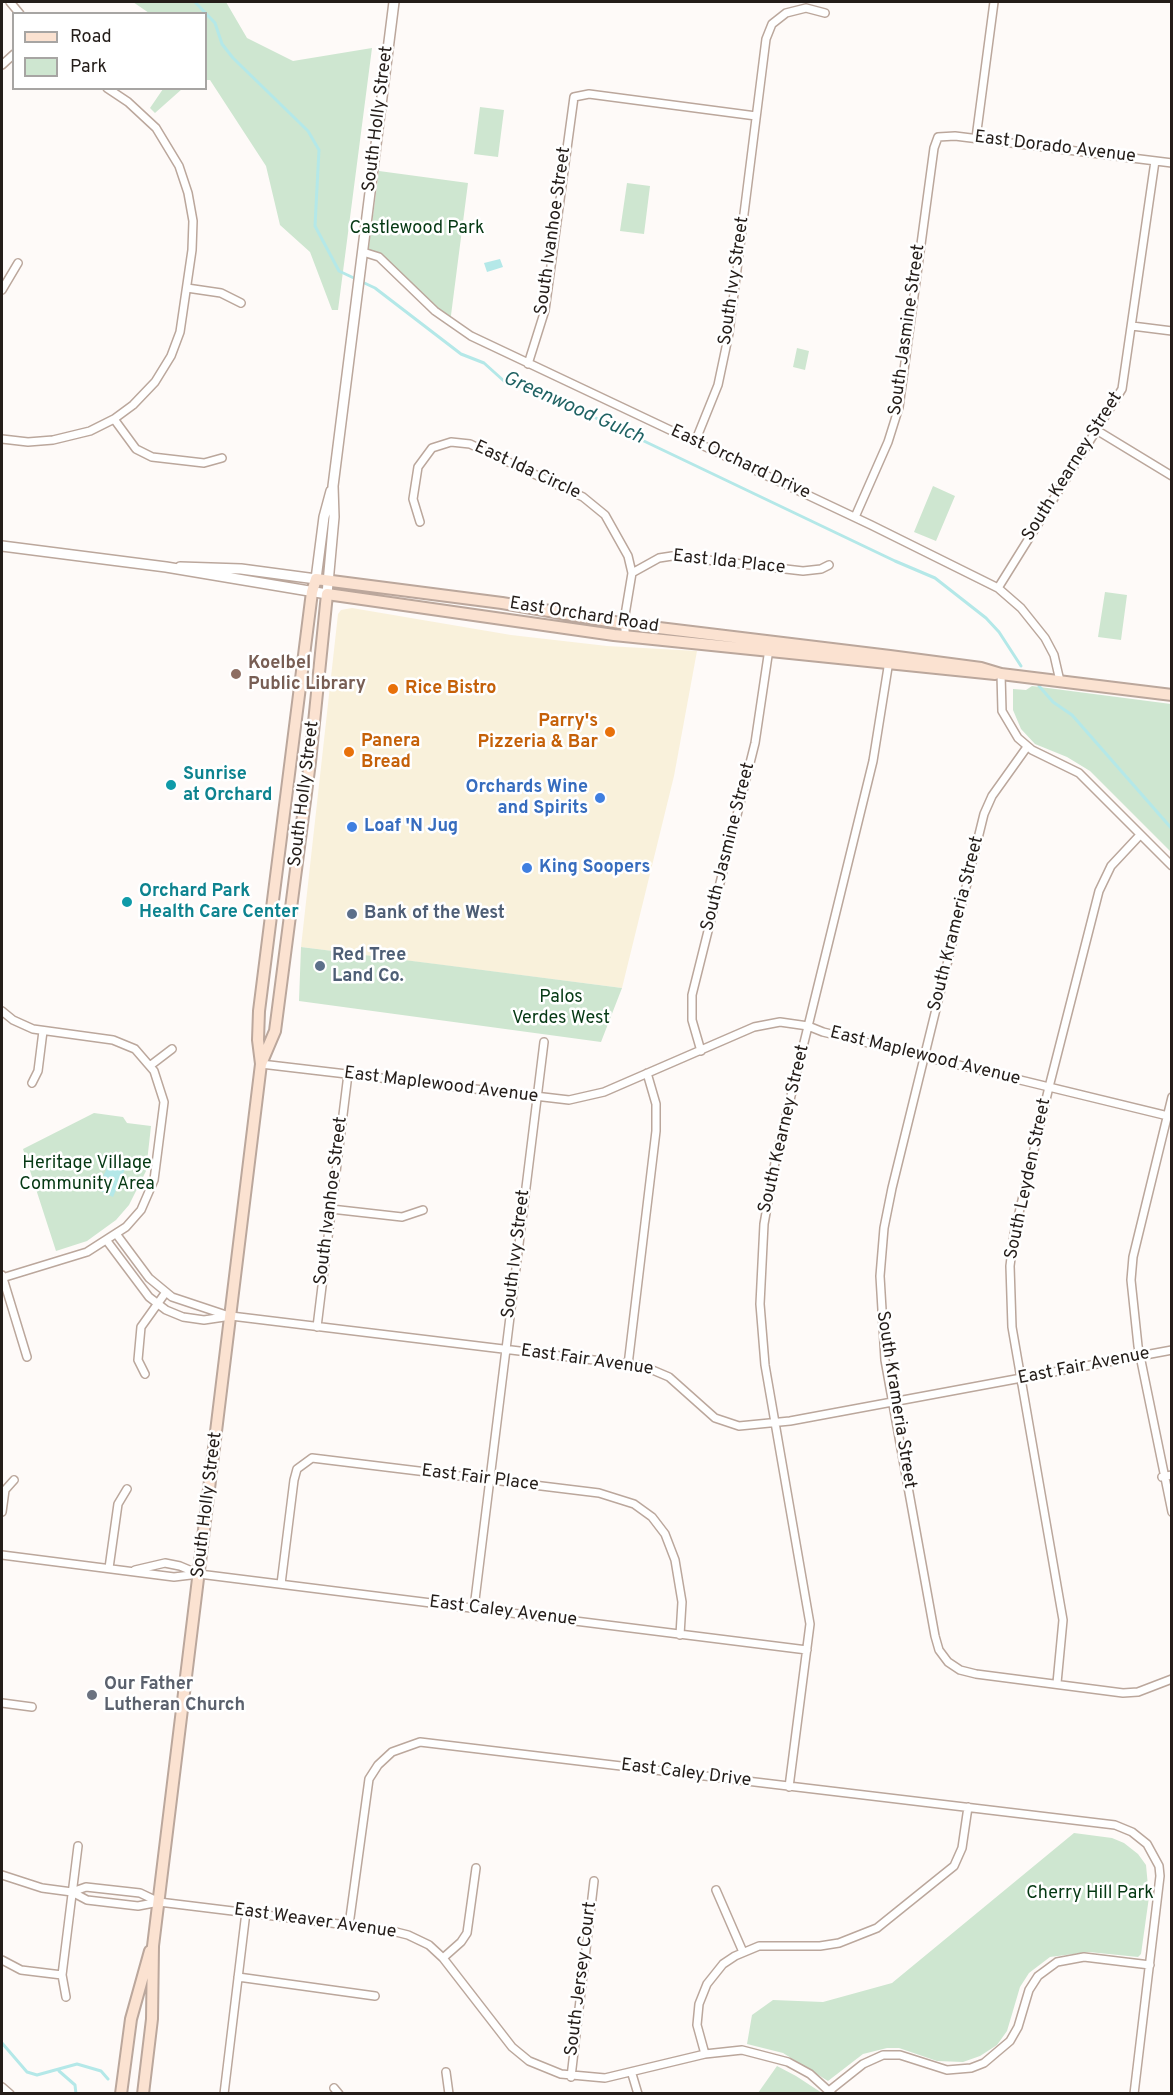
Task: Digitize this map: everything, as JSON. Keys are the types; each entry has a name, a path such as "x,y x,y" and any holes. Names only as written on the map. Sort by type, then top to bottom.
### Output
{"main road":[{"name":"East Orchard Road","path":"316,579 502,603 770,647"},
{"name":"South Holly Street","path":"143,2094 152,2019 153,1946 261,1064 258,1033 259,1011 312,592 316,579"},
{"name":"East Orchard Road","path":"327,594 483,619 625,637 770,647 981,668 1001,674 1172,694"},
{"name":"South Holly Street","path":"261,1064 275,1031 310,762 327,594"},
{"name":"South Holly Street","path":"121,2094 131,2019 143,1971 153,1946"}],"street":[{"name":"South Holly Street","path":"327,594 334,517 333,486 394,2"},
{"path":"976,138 994,2"},
{"name":"South Ivy Street","path":"695,442 718,385 729,333 764,47 772,24 786,13 800,8 816,8 825,13"},
{"path":"2,439 28,442 53,440 90,431 114,419 144,394 164,368 180,332 188,288 193,221 189,193 179,166 149,120 110,90"},
{"name":"South Ivanhoe Street","path":"528,363 545,310 574,97 589,94 756,116"},
{"name":"East Dorado Avenue","path":"938,137 946,135 976,138 1172,163"},
{"name":"South Jasmine Street","path":"855,517 888,442 899,406 933,148 938,137"},
{"name":"South Kearney Street","path":"998,588 1098,431 1122,389 1155,161"},
{"name":"East Orchard Drive","path":"363,252 379,257 435,311 458,328 855,517 998,588 1021,608 1045,638 1054,655 1060,681"},
{"path":"2,290 18,263"},
{"path":"188,288 220,292 241,303"},
{"path":"1132,326 1172,331"},
{"path":"114,419 128,441 136,449 152,457 204,463 222,459"},
{"path":"1098,431 1172,476"},
{"name":"East Ida Circle","path":"420,522 413,499 416,473 423,458 441,444 464,442 589,501 612,525 628,556 632,573 625,615 625,637"},
{"name":"South Holly Street","path":"316,579 324,517 333,486"},
{"name":"East Orchard Road","path":"2,546 166,567 327,594"},
{"name":"East Ida Place","path":"632,573 659,558 672,556 803,571 821,569 829,565"},
{"name":"East Orchard Road","path":"166,567 241,568 316,579"},
{"name":"South Jasmine Street","path":"701,1051 692,1020 692,995 755,743 770,647"},
{"name":"South Kearney Street","path":"789,1787 807,1650 809,1615 765,1365 760,1304 763,1233 769,1191 873,761 890,660"},
{"path":"1001,674 1002,711 1013,732 1027,747 1078,773 1172,866"},
{"name":"South Krameria Street","path":"1027,747 995,790 987,807 892,1188 882,1243 880,1316 892,1401 939,1650 948,1662 966,1672 1131,1693 1172,1679"},
{"name":"South Leyden Street","path":"1057,1683 1063,1620 1020,1379 1010,1308 1010,1266 1014,1234 1049,1087 1103,882 1117,859 1140,835"},
{"path":"2,1011 22,1025 43,1031 99,1038 124,1044 142,1055 151,1065 159,1079 164,1096 157,1168 151,1191 141,1210 117,1235 75,1257 2,1277 27,1358"},
{"name":"East Maplewood Avenue","path":"261,1064 537,1097 581,1098 763,1024 780,1022 808,1026 1169,1117"},
{"path":"32,1083 38,1071 43,1031"},
{"name":"South Ivy Street","path":"474,1608 544,1042"},
{"path":"151,1065 172,1049"},
{"path":"628,1365 656,1131 656,1104 647,1073"},
{"name":"South Ivanhoe Street","path":"317,1327 348,1074"},
{"path":"1172,1097 1169,1117 1133,1257 1131,1280 1133,1316 1140,1356 1162,1477 1172,1512"},
{"path":"331,1209 402,1217 423,1210"},
{"name":"East Fair Avenue","path":"117,1235 149,1278 180,1301 231,1316 654,1369 669,1377 707,1413 722,1422 749,1427 1172,1350"},
{"name":"East Fair Avenue","path":"107,1241 140,1287 158,1304 174,1314 195,1319 231,1316"},
{"path":"145,1374 138,1360 139,1337 146,1318 166,1292"},
{"name":"East Fair Place","path":"280,1584 294,1480 302,1463 312,1458 489,1480 612,1496 644,1511 665,1534 675,1560 682,1602 680,1635"},
{"path":"1162,1477 1172,1475"},
{"path":"2,1512 5,1490 14,1480"},
{"path":"110,1568 118,1504 127,1489"},
{"name":"East Caley Avenue","path":"2,1555 174,1577 199,1574 807,1650"},
{"name":"East Caley Avenue","path":"133,1571 165,1563 199,1574"},
{"path":"2,1703 32,1707"},
{"name":"East Caley Drive","path":"350,1925 369,1779 384,1759 410,1744 442,1743 1115,1825 1139,1836 1153,1853 1159,1866 1161,1885 1150,1965"},
{"path":"705,2054 697,2025 702,1994 723,1964 743,1952 770,1944 820,1946 839,1943 877,1928 954,1866 962,1848 968,1807"},
{"path":"66,1996 62,1975 78,1846"},
{"path":"443,1958 461,1942 466,1933 476,1868"},
{"name":"East Weaver Avenue","path":"2,1875 42,1888 72,1892 87,1900 138,1906 159,1902 350,1925 408,1935 429,1945 443,1958 512,2047 539,2066 570,2077 605,2078 632,2074 705,2054 742,2050 769,2055 800,2068 830,2092"},
{"name":"South Jersey Court","path":"570,2077 594,1881"},
{"name":"East Weaver Avenue","path":"72,1892 86,1887 140,1893 159,1902"},
{"path":"716,1890 743,1952"},
{"path":"224,2094 246,1912"},
{"path":"830,2092 862,2064 883,2055 900,2055 947,2070 959,2070 984,2063 1010,2041 1018,2027 1029,1990 1038,1976 1057,1962 1084,1957 1150,1965 1134,2094"},
{"path":"2,1960 21,1970 62,1975"},
{"path":"238,1977 375,1996"},
{"path":"446,2072 449,2094"},
{"path":"632,2074 638,2094"},
{"path":"2,2086 10,2094"}],"shaded area":[{"path":"352,608 511,635 607,646 697,651 674,776 622,988 301,947 338,614 341,610"}],"green space":[{"path":"133,2 226,2 247,38 293,61 372,48 338,310 332,310 310,252 280,225 266,166 210,80 207,80 207,12 148,12"},
{"path":"162,90 181,90 155,113 150,108"},
{"path":"480,107 504,110 498,157 474,154"},
{"name":"Castlewood Park","path":"379,171 468,183 450,323 384,261 368,253"},
{"path":"627,183 650,186 644,234 620,231"},
{"path":"797,348 809,351 805,370 793,367"},
{"path":"933,486 955,496 936,541 914,532"},
{"path":"1105,592 1127,595 1121,640 1098,637"},
{"path":"1032,686 1171,704 1171,852 1090,771 1067,757 1035,744 1021,729 1013,710 1013,689 1026,690"},
{"name":"Palos Verdes West","path":"301,947 622,988 601,1042 299,1001"},
{"name":"Heritage Village Community Area","path":"94,1113 123,1117 127,1123 151,1126 146,1171 129,1205 116,1220 87,1241 56,1251 23,1149"},
{"name":"Cherry Hill Park","path":"1074,1833 1112,1838 1124,1843 1138,1854 1146,1865 1149,1897 1141,1954 1138,1957 1089,1952 1050,1957 1029,1973 1020,1987 1007,2031 997,2045 980,2056 963,2062 937,2061 899,2048 887,2048 863,2054 828,2081 783,2053 747,2044 752,2015 773,2000 823,2002 892,1983"},
{"path":"777,2066 796,2076 822,2093 758,2093"}],"water":[{"path":"500,259 503,267 487,272 484,263"},
{"path":"108,1160 125,1169 113,1197 97,1189 109,1164 106,1163"}],"waterway":[{"name":"Greenwood Gulch","path":"195,2 205,12"},
{"name":"Greenwood Gulch","path":"207,15 215,23 222,44 233,58 308,131 319,150 315,226 339,271 375,288 461,354 484,363 504,381 556,399 935,578 986,618 999,632 1021,666"},
{"name":"Greenwood Gulch","path":"1039,686 1053,702 1072,715 1172,829"},
{"path":"2,2043 27,2072 37,2075 77,2064 101,2071 108,2079"},
{"path":"59,2071 75,2085 76,2094"}],"place":[{"name":"Koelbel Public Library","path":"236,674"},
{"name":"Rice Bistro","path":"393,689"},
{"name":"Parry's Pizzeria & Bar","path":"610,732"},
{"name":"Panera Bread","path":"349,752"},
{"name":"Sunrise at Orchard","path":"171,785"},
{"name":"Orchards Wine and Spirits","path":"600,798"},
{"name":"Loaf 'N Jug","path":"352,827"},
{"name":"King Soopers","path":"527,868"},
{"name":"Orchard Park Health Care Center","path":"127,902"},
{"name":"Bank of the West","path":"352,914"},
{"name":"Red Tree Land Co.","path":"320,966"},
{"name":"Our Father Lutheran Church","path":"92,1695"}]}
